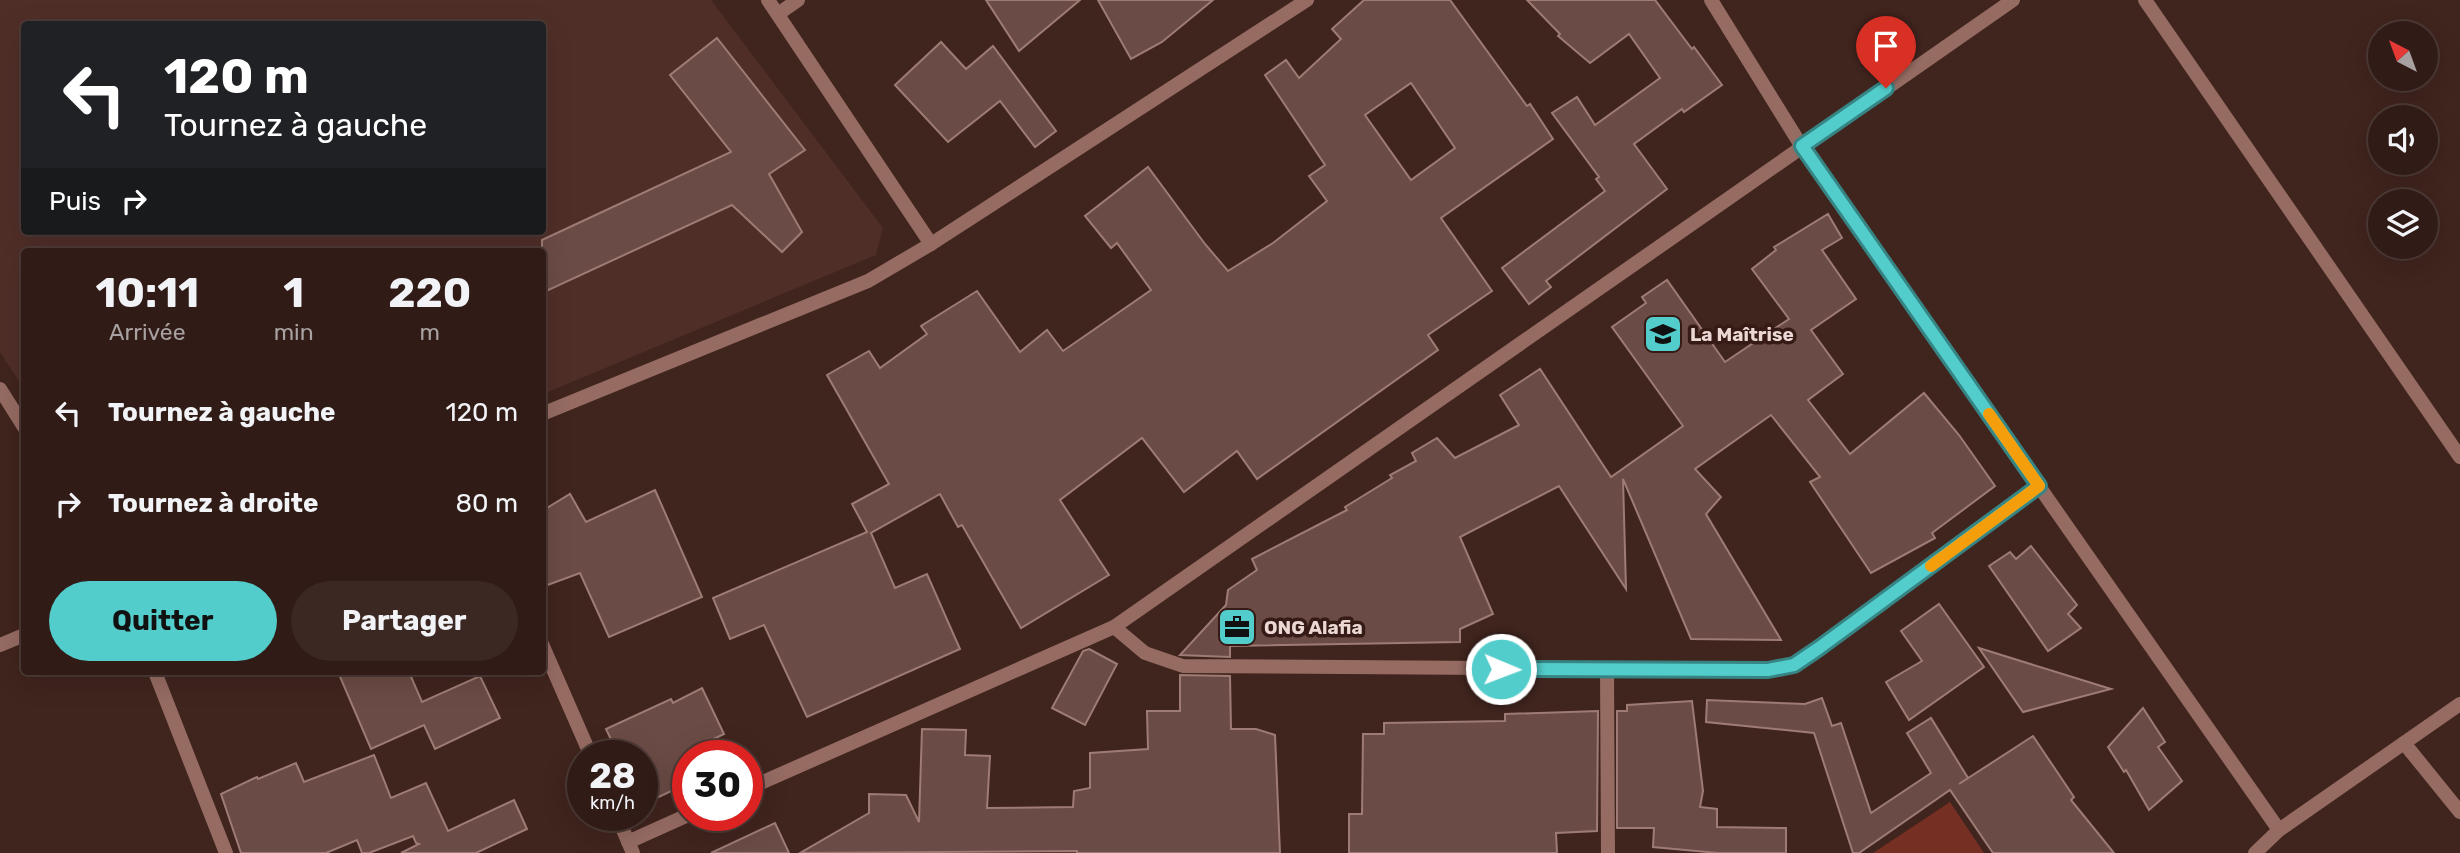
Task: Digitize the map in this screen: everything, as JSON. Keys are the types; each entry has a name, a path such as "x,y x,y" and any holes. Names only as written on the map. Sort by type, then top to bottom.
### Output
{"street":[{"path":"768,0 931,244"},
{"path":"778,14 798,0"},
{"path":"546,412 868,281 931,244 1307,0"},
{"path":"1711,0 1802,146 2278,830"},
{"path":"763,782 1114,627 2013,0"},
{"path":"2145,0 2460,457"},
{"path":"0,389 21,422"},
{"path":"1114,627 1145,653 1183,666 1768,670 1794,665 2039,486"},
{"path":"0,645 21,636"},
{"path":"546,653 584,740"},
{"path":"1607,670 1608,853"},
{"path":"156,675 226,853"},
{"path":"2255,853 2278,830 2460,704"},
{"path":"2404,743 2460,812"},
{"path":"624,831 631,847 672,824"}],"shaded area":[{"path":"0,0 711,0 883,228 876,255 546,393 546,248 21,248 21,384 0,352"},
{"path":"1950,802 1984,853 1873,853"}],"building":[{"path":"986,0 1080,0 1019,51"},
{"path":"1098,0 1213,0 1162,42 1131,59"},
{"path":"1364,0 1450,0 1527,106 1530,104 1553,139 1441,218 1492,291 1428,335 1438,350 1257,479 1237,451 1184,492 1142,438 1060,500 1109,575 1021,628 962,525 958,527 940,494 871,533 895,588 927,574 960,649 807,717 764,625 730,639 713,598 867,532 852,504 889,484 827,375 869,351 880,368 927,334 921,326 977,291 1020,352 1047,330 1063,351 1151,290 1117,243 1111,248 1085,216 1148,167 1228,271 1273,243 1327,201 1309,176 1325,165 1265,75 1286,60 1299,78 1341,39 1332,29","holes":["1411,83 1455,148 1411,180 1365,115"]},
{"path":"1527,0 1655,0 1722,85 1684,112 1682,109 1634,144 1667,189 1546,281 1551,287 1529,304 1502,268 1605,191 1596,179 1599,177 1552,113 1577,97 1595,125 1660,78 1629,34 1590,63 1558,36 1560,34"},
{"path":"717,38 805,150 769,174 802,232 782,252 732,205 546,291 546,248 542,248 542,240 731,152 670,75"},
{"path":"941,42 966,69 993,46 1056,131 1035,147 1000,101 948,142 895,85"},
{"path":"1828,214 1842,238 1822,250 1856,299 1811,330 1843,374 1808,400 1850,454 1924,393 1959,435 1995,486 1932,533 1935,538 1871,573 1810,482 1820,477 1771,415 1695,469 1721,497 1706,514 1781,640 1691,639 1623,479 1626,589 1559,486 1460,537 1493,614 1460,629 1460,642 1230,646 1230,657 1180,655 1226,605 1228,590 1257,570 1252,559 1347,510 1345,507 1392,478 1390,475 1416,461 1412,453 1437,438 1455,458 1519,425 1500,395 1540,369 1611,477 1683,426 1612,327 1646,303 1642,297 1667,280 1725,362 1789,319 1752,269 1776,250 1774,247"},
{"path":"655,490 702,597 609,637 580,573 546,586 546,509 570,494 586,522"},
{"path":"2031,546 2077,605 2068,614 2081,628 2048,651 1989,566 2010,552 2016,559"},
{"path":"1939,604 1984,667 1909,720 1886,682 1922,661 1901,631"},
{"path":"1979,648 2111,689 2023,712"},
{"path":"1089,649 1117,664 1085,725 1052,708 1083,651"},
{"path":"339,675 410,675 422,702 480,676 500,718 435,749 424,725 371,749"},
{"path":"1180,675 1230,676 1231,729 1256,729 1275,735 1280,853 800,853 869,813 869,794 906,795 919,822 922,729 966,730 965,755 990,756 987,808 1073,807 1074,791 1090,788 1090,753 1148,749 1147,711 1180,711"},
{"path":"702,688 724,734 712,740 672,740 672,791 658,797 658,740 611,740 606,729 671,699 673,703"},
{"path":"1822,698 1832,726 1841,723 1871,813 1931,773 1907,733 1931,718 1968,778 1959,784 2033,736 2074,797 2071,800 2114,853 1993,853 1950,790 1859,853 1853,853 1814,733 1706,722 1707,700 1805,704"},
{"path":"1692,701 1703,791 1700,807 1717,809 1717,827 1786,828 1786,853 1718,853 1653,847 1654,828 1617,828 1617,711 1627,711 1627,705"},
{"path":"2143,708 2165,742 2158,747 2182,781 2149,810 2126,770 2124,772 2108,747"},
{"path":"1598,711 1597,831 1556,833 1557,853 1349,853 1349,814 1362,814 1363,734 1384,734 1384,723 1505,721 1505,714"},
{"path":"374,755 391,798 426,783 448,831 514,800 527,829 476,853 401,853 419,844 413,836 369,853 362,853 357,840 326,853 241,853 221,794 296,763 304,782"},
{"path":"775,823 789,853 711,853 763,831"}],"slow traffic":[{"path":"1931,566 2039,486 1989,414"}],"place":[{"name":"La Maîtrise","path":"1663,334"},
{"name":"ONG Alafia","path":"1237,627"}],"route":[{"path":"1501,669 1768,670 1794,665 2039,486 1802,146 1886,88"}]}
